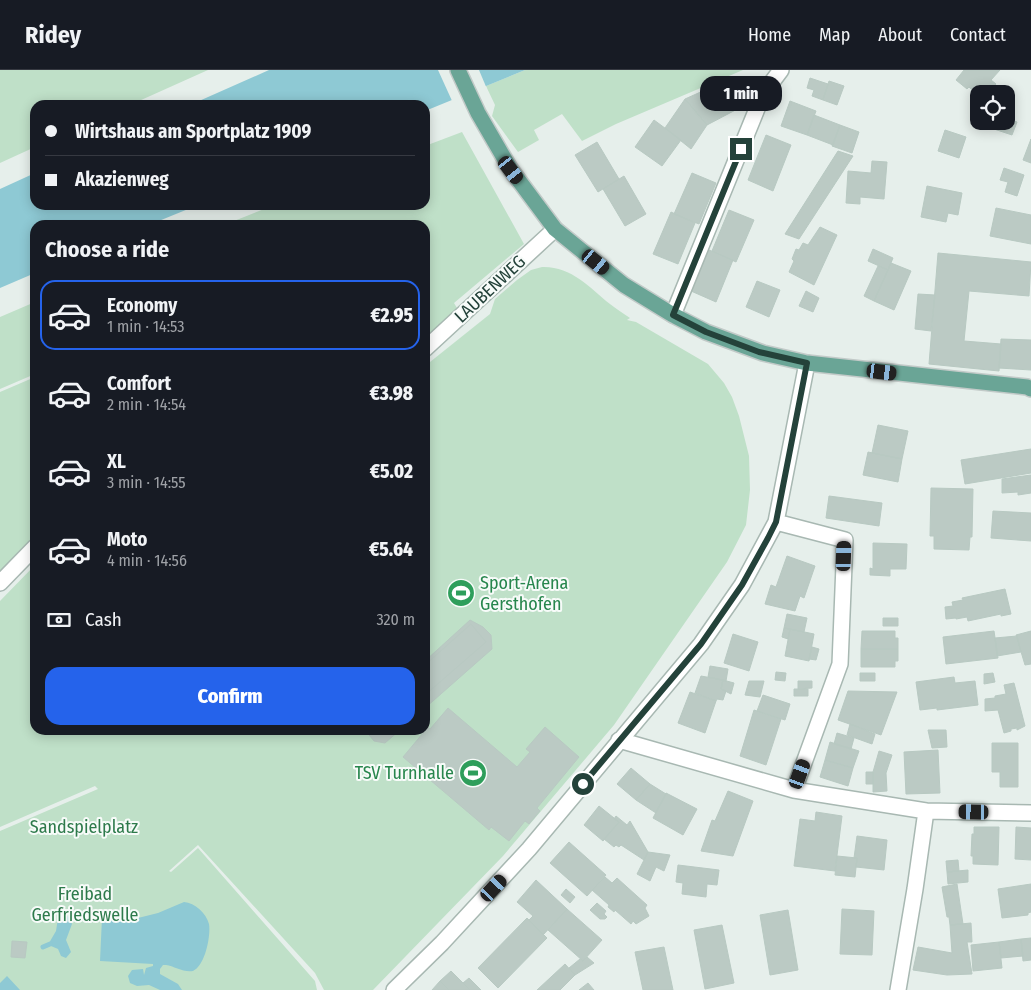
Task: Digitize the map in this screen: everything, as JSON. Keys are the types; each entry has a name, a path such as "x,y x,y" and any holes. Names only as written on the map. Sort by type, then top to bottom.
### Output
{"main road":[{"path":"458,70 478,113 511,170 555,229 624,285 673,315 706,332 759,352 807,363 1027,387 1031,389"}],"street":[{"path":"673,315 763,94 780,70"},
{"name":"LAUBENWEG","path":"430,344 555,229"},
{"path":"394,990 523,856 701,644 742,585 776,522 807,363"},
{"path":"776,522 845,540 840,664 794,790"},
{"path":"0,583 30,552"},
{"path":"619,740 794,790 926,811 1031,813"},
{"path":"898,990 926,811"}],"green space":[{"path":"0,70 208,70 141,100 30,100 30,149 0,163"},
{"path":"525,70 743,70 616,124 582,141 562,114 534,130 539,140 518,152 492,116 495,105 486,86"},
{"path":"462,132 524,244 454,303 457,308 430,334 430,220 236,220 262,210 430,210 430,144"},
{"path":"542,267 552,268 571,274 630,318 627,320 636,322 708,364 724,383 732,397 749,456 750,490 746,525 727,562 614,725 503,856 373,990 324,990 315,973 198,845 169,871 171,872 198,848 315,981 317,990 0,990 0,831 98,789 95,786 0,827 0,601 30,570 30,735 430,735 430,362 490,314 495,299 531,270"},
{"path":"30,304 30,376 0,389 0,317"},
{"path":"30,379 30,543 0,572 0,392"}],"water":[{"path":"269,70 525,70 430,109 430,100 201,100"},
{"path":"30,175 30,210 186,210 161,220 30,220 30,275 0,288 0,189"},
{"path":"184,902 196,906 203,912 208,920 209,929 204,957 197,968 190,971 163,965 160,969 160,974 178,984 182,990 160,990 149,985 137,986 130,983 128,976 132,970 143,969 144,975 146,968 153,966 153,964 100,961 102,918 134,919 158,913"},
{"path":"65,915 69,917 72,924 66,940 71,952 66,958 61,956 58,949 49,943 56,931 58,918"},
{"path":"7,976 20,990 0,990 0,983"}],"pier":[{"path":"438,70 479,70 487,89 453,103"}],"building":[{"path":"964,70 1000,70 991,80 995,85 970,85 970,88 967,89 956,80"},
{"path":"732,78 745,105 707,125 685,99"},
{"path":"810,78 828,84 823,100 812,96 814,90 807,88"},
{"path":"829,81 844,86 837,105 823,100"},
{"path":"685,99 707,125 691,149 665,128"},
{"path":"790,101 816,111 807,135 781,126"},
{"path":"814,115 840,125 833,145 807,135"},
{"path":"654,120 681,140 662,166 635,147"},
{"path":"840,125 859,132 852,153 832,146"},
{"path":"945,130 966,137 959,158 938,151"},
{"path":"997,130 1014,130 1012,135"},
{"path":"766,135 791,145 773,191 748,180"},
{"path":"1031,139 1031,163 1023,160"},
{"path":"597,142 619,179 598,192 575,155"},
{"path":"838,151 853,156 799,239 785,234"},
{"path":"872,161 887,162 884,199 860,197 860,204 846,203 848,171 871,173"},
{"path":"1004,168 1024,175 1017,196 1005,192 1008,182 1000,180"},
{"path":"692,173 716,183 699,224 674,214"},
{"path":"624,176 646,214 625,226 603,189"},
{"path":"927,186 962,193 958,215 948,213 946,222 921,217"},
{"path":"996,208 1031,215 1031,244 990,236"},
{"path":"729,210 754,220 736,262 712,251"},
{"path":"671,212 695,223 678,264 653,254"},
{"path":"820,227 837,235 814,285 789,272 794,261 792,259 796,249 799,250 803,243 808,245"},
{"path":"873,249 893,258 888,270 868,261"},
{"path":"709,250 733,260 716,302 691,291"},
{"path":"938,253 1031,262 1029,296 969,291 964,341 1001,344 999,371 929,364"},
{"path":"891,263 911,271 894,310 874,301"},
{"path":"878,266 888,270 874,301 864,296"},
{"path":"757,281 780,290 769,317 746,307"},
{"path":"806,291 819,298 813,312 799,306"},
{"path":"918,294 935,295 931,331 915,329"},
{"path":"1001,339 1031,340 1031,370 999,368"},
{"path":"878,425 908,431 902,459 872,453"},
{"path":"1031,449 1031,473 965,484 961,460"},
{"path":"868,452 902,459 898,482 863,475"},
{"path":"1031,475 1031,493 1018,495 1018,492 1002,493 1002,479"},
{"path":"931,488 973,489 972,537 970,537 969,550 934,549 934,536 930,536"},
{"path":"829,496 882,503 879,526 826,518"},
{"path":"993,511 1031,513 1031,541 991,538"},
{"path":"873,543 907,544 906,569 890,569 890,576 870,575 870,568 873,569"},
{"path":"787,556 815,566 804,598 800,596 795,611 765,604 771,585 776,587"},
{"path":"1005,589 1011,614 1001,616 1001,614 968,621 967,617 946,619 945,607 953,606 952,602 963,600 962,598"},
{"path":"787,614 807,618 804,632 784,628"},
{"path":"883,618 898,618 898,626 883,626"},
{"path":"470,620 483,627 491,635 492,649 430,704 430,656"},
{"path":"471,624 486,642 430,691 430,661"},
{"path":"784,628 790,629 788,639 782,637"},
{"path":"790,629 814,634 809,661 785,656"},
{"path":"862,631 895,631 895,638 898,638 898,649 861,649"},
{"path":"994,631 998,658 946,664 943,637"},
{"path":"1031,631 1031,664 1025,665 1016,635"},
{"path":"733,634 758,642 749,671 724,663"},
{"path":"1017,636 1021,652 997,656 995,638"},
{"path":"812,647 819,649 816,660 809,659"},
{"path":"861,649 898,649 898,661 895,661 895,667 861,667"},
{"path":"710,666 728,669 726,681 708,677"},
{"path":"776,672 786,673 785,681 775,680"},
{"path":"860,673 875,673 875,681 860,681"},
{"path":"993,673 995,682 984,684 984,674"},
{"path":"701,676 723,680 721,689 726,691 723,700 717,699 716,701 695,693"},
{"path":"954,677 955,683 975,681 978,705 920,710 916,682"},
{"path":"723,680 734,683 731,694 721,689"},
{"path":"749,681 764,681 760,697 745,695"},
{"path":"798,681 812,681 812,688 798,689"},
{"path":"1014,683 1025,726 1017,730 1017,728 1011,729 1011,731 1004,733 998,710 985,711 985,699 1006,694 1004,685"},
{"path":"794,689 808,689 808,696 794,696"},
{"path":"848,691 897,692 881,735 838,720"},
{"path":"690,692 716,701 705,733 678,723"},
{"path":"763,695 790,704 785,720 757,711"},
{"name":"TSV Turnhalle","path":"448,708 517,767 530,752 526,749 545,727 579,757 537,808 540,811 529,824 525,821 509,841 491,827 489,830 403,757 421,735 430,735 430,729"},
{"path":"754,710 781,719 766,765 740,756"},
{"path":"850,724 875,734 872,744 847,735"},
{"path":"928,730 946,730 947,747 932,748"},
{"path":"837,733 854,738 851,749 834,744"},
{"path":"369,735 394,735 385,743 374,741"},
{"path":"830,742 859,751 853,768 825,760"},
{"path":"992,743 1018,743 1018,787 1000,787 1000,772 992,772"},
{"path":"938,750 940,793 906,794 904,752"},
{"path":"879,751 892,755 886,773 887,791 873,792 873,772"},
{"path":"825,760 853,768 848,786 820,777"},
{"path":"631,768 650,784 636,800 617,784"},
{"path":"866,772 873,772 873,784 866,784"},
{"path":"650,784 666,794 656,813 636,800"},
{"path":"728,791 753,801 733,856 701,851 712,820 715,821"},
{"path":"666,793 697,809 683,835 653,818"},
{"path":"599,806 619,822 603,841 584,825"},
{"path":"816,812 842,816 835,871 794,866 800,819 815,821"},
{"path":"616,816 627,825 630,821 648,852 644,860 621,845 614,847 604,839 619,822 614,819"},
{"path":"974,827 999,827 998,865 973,864 973,856 971,856"},
{"path":"1016,827 1031,828 1031,860 1015,859"},
{"path":"857,836 887,840 884,870 856,867 857,858 854,858"},
{"path":"569,842 606,875 587,896 550,863"},
{"path":"648,852 670,855 664,871 656,867 650,881 637,874"},
{"path":"837,856 857,858 855,877 835,875"},
{"path":"958,860 959,871 947,872 946,861"},
{"path":"678,865 719,870 717,885 707,884 706,897 682,894 683,883 676,882"},
{"path":"968,870 968,882 948,884 947,872"},
{"path":"605,877 612,883 617,878 647,905 645,908 649,916 636,924 633,921 631,924 615,910 614,912 608,907 609,905 592,890"},
{"path":"536,880 567,909 543,935 529,920 533,916 517,902"},
{"path":"957,884 963,924 950,925 942,887"},
{"path":"1031,884 1031,912 1028,915 1002,918 998,889"},
{"path":"566,889 575,897 570,903 561,895"},
{"path":"597,903 606,911 604,914 607,917 605,919 600,919 590,910"},
{"path":"567,909 602,940 583,961 548,930"},
{"path":"842,909 874,911 872,955 840,954"},
{"path":"788,910 798,970 770,975 760,915"},
{"path":"527,918 547,938 498,988 478,968"},
{"path":"971,923 972,942 967,942 972,974 947,975 913,970 918,947 952,953 950,925"},
{"path":"722,925 734,983 705,989 694,930"},
{"path":"1031,938 1031,960 1023,961 1021,939"},
{"path":"1021,939 1023,956 1001,958 999,942"},
{"path":"12,941 27,942 25,958 11,957"},
{"path":"999,942 1002,968 973,971 971,945"},
{"path":"664,947 673,990 643,990 635,952"},
{"path":"587,957 594,963 575,975 569,968 580,959 583,961"},
{"path":"565,964 575,975 560,990 537,990"},
{"path":"451,971 470,990 449,990 440,981"},
{"path":"469,978 481,990 470,990 463,983"},
{"path":"440,981 449,990 432,990"},
{"path":"588,983 594,990 579,990"}],"waterway":[{"path":"43,947 50,944"}],"place":[{"name":"Sport-Arena Gersthofen","path":"461,593"},
{"name":"TSV Turnhalle","path":"473,773"}],"route":[{"path":"583,784 701,644 742,585 776,522 807,363 759,352 706,332 673,315 741,149"}],"park label":[{"name":"Sandspielplatz","path":"84,827"},
{"name":"Freibad Gerfriedswelle","path":"85,904"}]}
